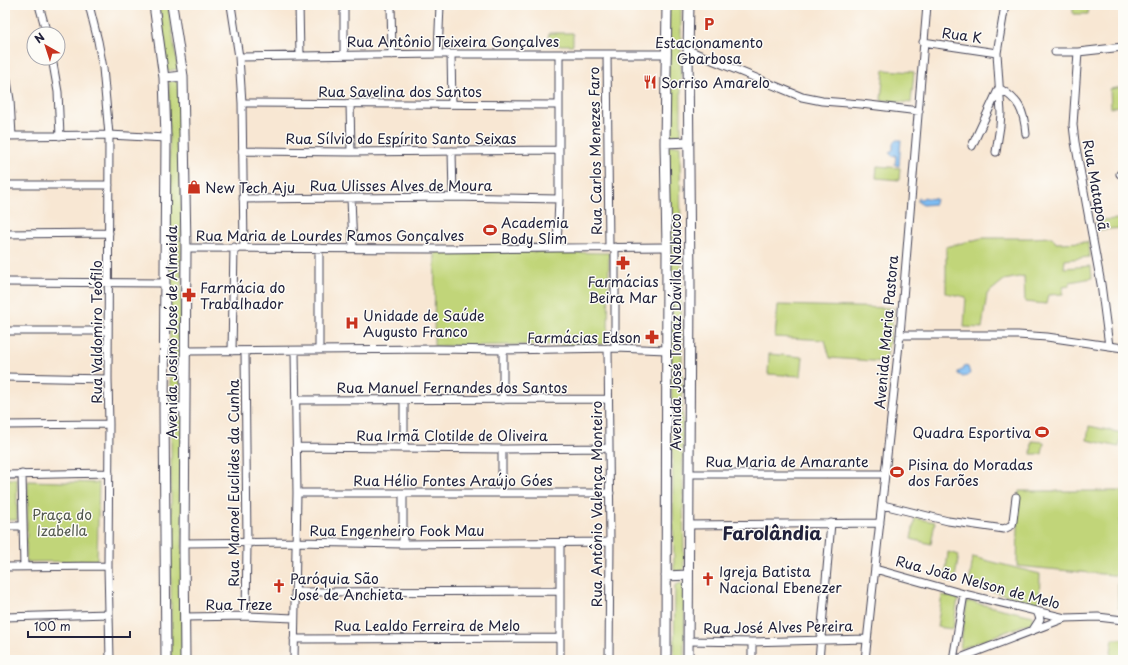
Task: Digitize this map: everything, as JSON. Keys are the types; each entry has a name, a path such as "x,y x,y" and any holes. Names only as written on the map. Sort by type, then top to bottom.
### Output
{"main road":[{"name":"Avenida Josino José de Almeida","path":"172,5 183,76 186,248 184,543 185,660"},
{"name":"Avenida José Tomaz Dávila Nabuco","path":"666,660 667,247 665,143 667,5"},
{"name":"Avenida José Tomaz Dávila Nabuco","path":"688,660 690,292 689,5"},
{"name":"Avenida Josino José de Almeida","path":"155,8 164,78 166,138 164,408 166,660"},
{"path":"164,78 183,76"},
{"path":"665,143 689,142"},
{"path":"164,408 185,408"},
{"path":"666,576 688,575"}],"street":[{"path":"39,5 45,26"},
{"name":"Rua Valdomiro Teófilo","path":"89,5 103,68 109,135 108,566 110,660"},
{"path":"231,5 239,57 242,103 244,248"},
{"path":"299,5 300,55"},
{"path":"344,5 344,55"},
{"path":"391,5 392,55"},
{"path":"438,54 440,5"},
{"name":"Avenida Maria Pastora","path":"865,660 900,335 927,5"},
{"path":"996,152 1001,113 997,53 1005,5"},
{"name":"Rua K","path":"923,42 997,53"},
{"path":"1055,52 1078,52 1123,47"},
{"path":"688,50 802,97 822,101 919,111"},
{"name":"Rua Matapoã","path":"1078,52 1073,125 1101,284 1109,346"},
{"name":"Rua Antônio Teixeira Gonçalves","path":"239,57 438,54 666,54"},
{"path":"451,54 452,104"},
{"path":"557,248 560,150 559,54"},
{"name":"Rua Carlos Menezes Faro","path":"607,54 612,247 611,348"},
{"path":"53,66 58,92 60,136"},
{"path":"5,68 10,100 9,136 109,135 166,138"},
{"path":"999,88 1011,95 1019,106 1024,119 1026,134"},
{"path":"972,146 999,88"},
{"name":"Rua Savelina dos Santos","path":"242,103 559,105"},
{"path":"350,103 351,152"},
{"name":"Rua Sílvio do Espírito Santo Seixas","path":"242,151 351,152 560,150"},
{"path":"452,151 453,197"},
{"path":"5,186 109,185"},
{"name":"Rua Ulisses Alves de Moura","path":"243,199 453,197 559,198"},
{"path":"351,198 353,248"},
{"path":"5,234 109,233"},
{"path":"232,351 234,247"},
{"name":"Rua Maria de Lourdes Ramos Gonçalves","path":"186,248 667,247"},
{"path":"318,248 319,350"},
{"path":"5,282 165,283"},
{"path":"5,331 108,331"},
{"path":"900,335 1018,335 1047,337 1123,348"},
{"path":"185,351 438,349 503,350 611,348 667,350"},
{"name":"Rua Antônio Valença Monteiro","path":"609,660 610,492 608,400 611,348"},
{"path":"503,350 503,400"},
{"name":"Rua Manoel Euclides da Cunha","path":"245,351 247,543 246,616"},
{"path":"294,660 297,493 295,351"},
{"path":"5,377 108,379"},
{"name":"Rua Manuel Fernandes dos Santos","path":"296,400 608,400"},
{"path":"404,400 404,448"},
{"path":"5,425 109,424"},
{"name":"Rua Irmã Clotilde de Oliveira","path":"296,447 502,449 609,448"},
{"path":"502,449 502,492"},
{"path":"5,475 109,473"},
{"path":"22,474 24,567"},
{"name":"Rua Maria de Amarante","path":"689,474 884,474"},
{"name":"Rua Hélio Fontes Araújo Góes","path":"297,493 610,492"},
{"path":"402,493 403,544"},
{"path":"882,505 948,521 1004,529 1012,526 1014,521 1016,497"},
{"path":"819,660 822,640 831,523"},
{"path":"689,525 880,523"},
{"path":"5,526 22,526"},
{"name":"Rua Engenheiro Fook Mau","path":"184,543 296,542 403,544 610,542"},
{"path":"560,543 560,660"},
{"path":"5,567 108,566"},
{"name":"Rua João Nelson de Melo","path":"876,569 964,594 1065,618 1098,617 1123,620"},
{"path":"295,592 560,591"},
{"path":"964,594 954,660 1065,618"},
{"path":"1033,630 1040,619 1036,611"},
{"path":"5,617 109,614"},
{"name":"Rua Treze","path":"185,617 246,616 294,618"},
{"name":"Rua Lealdo Ferreira de Melo","path":"294,639 560,638"},
{"name":"Rua José Alves Pereira","path":"688,641 752,642 867,639"},
{"path":"752,642 752,660"}],"green space":[{"path":"159,5 168,5 178,69 167,71"},
{"path":"669,5 681,5 681,135 668,135"},
{"path":"1073,5 1089,5 1088,14 1073,14"},
{"path":"549,33 573,33 573,45 548,45"},
{"path":"884,70 914,72 911,103 881,100"},
{"path":"173,79 181,83 181,403 171,403 170,398 169,82"},
{"path":"1123,87 1123,105 1111,108 1110,89"},
{"path":"680,145 684,568 683,571 674,571 668,146"},
{"path":"877,166 900,168 899,180 876,178"},
{"path":"1123,219 1123,228 1097,230 1097,220"},
{"path":"1052,237 1056,243 1088,242 1089,257 1065,260 1064,268 1091,266 1092,278 1070,282 1069,286 1063,287 1063,294 1048,295 1046,304 1025,302 1024,276 1004,280 987,294 982,328 964,327 966,297 946,293 946,247 982,238"},
{"path":"435,250 609,253 608,344 434,346"},
{"path":"778,305 894,308 886,362 830,358 825,340 775,337"},
{"path":"769,354 803,357 801,376 768,374"},
{"path":"178,413 183,416 182,660 171,660 171,415"},
{"path":"1089,426 1122,433 1119,447 1087,440"},
{"path":"1032,441 1044,442 1042,454 1031,454"},
{"path":"5,479 17,479 17,520 5,520"},
{"name":"Praça do Izabella","path":"28,481 99,483 97,561 26,562"},
{"path":"1019,491 1123,491 1123,516 1120,521 1121,534 1123,535 1123,576 1017,566"},
{"path":"915,518 935,522 931,544 911,539"},
{"path":"948,552 959,555 954,583 945,580"},
{"path":"973,557 1040,574 1039,604 969,585"},
{"path":"1118,577 1123,578 1123,609 1118,608"},
{"path":"681,583 685,586 684,660 674,660 675,585"},
{"path":"942,595 958,599 953,629 937,627"},
{"path":"967,601 1033,616 1032,622 960,649"},
{"path":"1113,639 1123,639 1123,660 1104,660 1110,658"}],"water":[{"path":"896,140 901,140 899,166 895,165 896,155 892,156 889,152 893,150 893,143"},
{"path":"924,197 936,199 935,204 923,205 918,202 918,198 922,199"},
{"path":"964,366 968,367 970,373 968,376 963,377 958,374 958,372 964,369"}],"place":[{"name":"Estacionamento Gbarbosa","path":"709,24"},
{"name":"Sorriso Amarelo","path":"650,82"},
{"name":"New Tech Aju","path":"194,187"},
{"name":"Academia Body Slim","path":"490,230"},
{"name":"Farmácias Beira Mar","path":"623,263"},
{"name":"Farmácia do Trabalhador","path":"189,295"},
{"name":"Unidade de Saúde Augusto Franco","path":"352,323"},
{"name":"Farmácias Edson","path":"652,337"},
{"name":"Quadra Esportiva","path":"1042,432"},
{"name":"Pisina do Moradas dos Farões","path":"897,472"},
{"name":"Igreja Batista Nacional Ebenezer","path":"708,579"},
{"name":"Paróquia São José de Anchieta","path":"279,586"}],"district":[{"name":"Farolândia","path":"772,532"}]}
